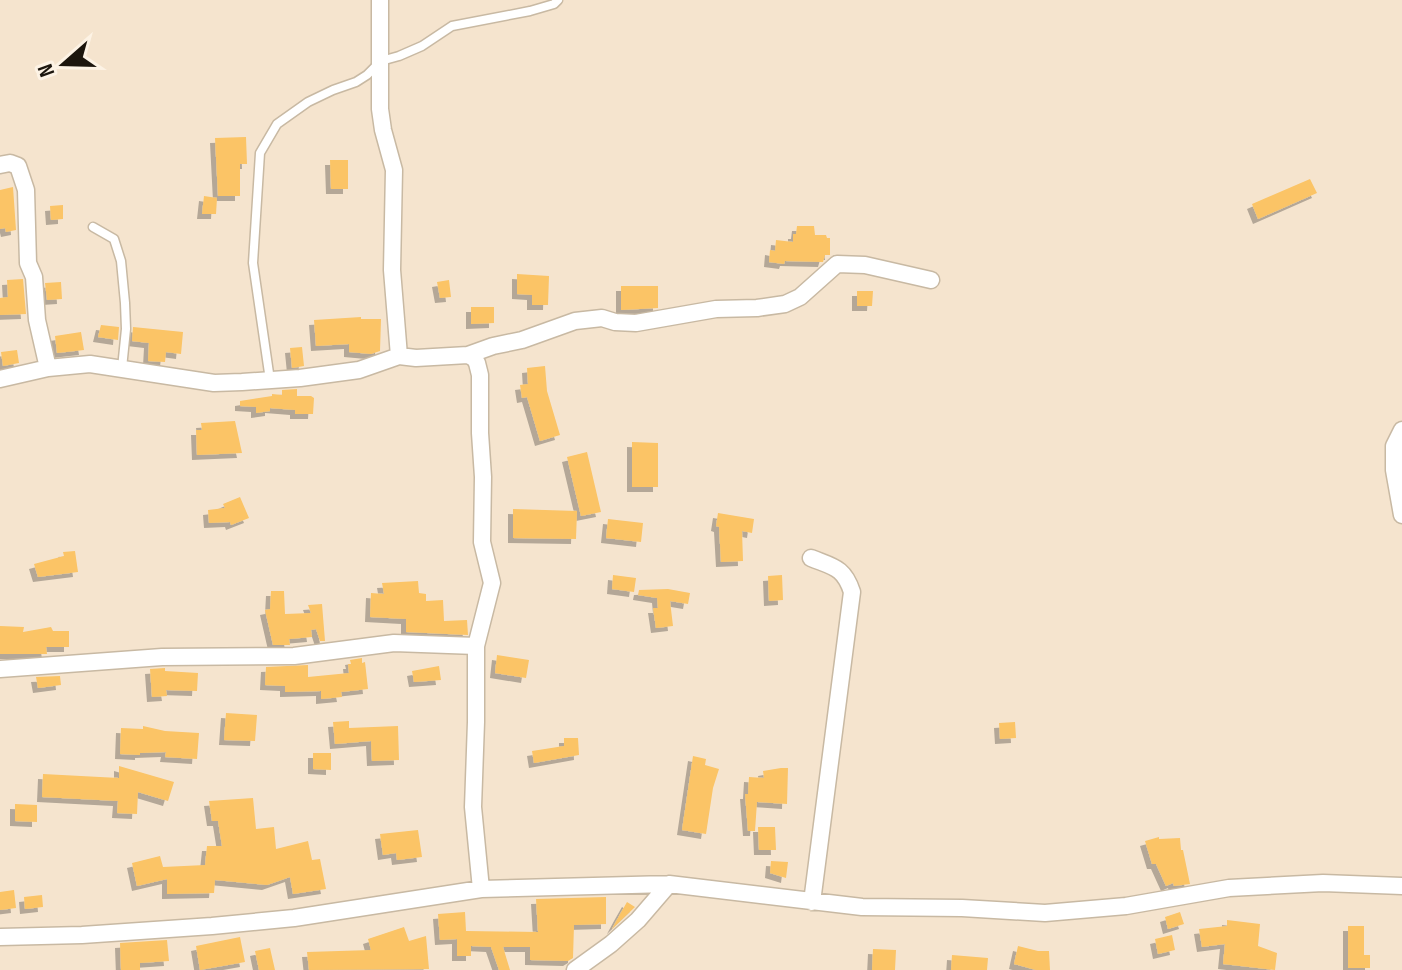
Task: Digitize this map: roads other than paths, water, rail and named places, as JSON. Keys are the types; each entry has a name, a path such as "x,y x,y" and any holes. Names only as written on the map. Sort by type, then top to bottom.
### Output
{"street":[{"path":"380,0 380,109 394,170 392,270 399,356"},
{"path":"0,165 10,163 18,166 26,190 28,263 34,277 37,320 48,368"},
{"path":"0,379 48,368 90,364 214,383 300,378 359,370 399,356 468,355 575,321 602,318 636,323 716,309 785,304 800,297 837,264 865,265 931,280"},
{"path":"468,355 474,358 480,375 482,542 492,583 476,646 473,807 481,889"},
{"path":"1402,430 1394,446 1394,470 1402,515"},
{"path":"811,558 838,569 848,579 852,592 812,902"},
{"path":"0,669 148,658 294,656 394,643 476,646"},
{"path":"0,937 226,925 294,918 481,889 669,884 862,907 1045,913 1126,906 1229,888 1323,883 1402,886"},
{"path":"575,970 638,920 669,884"}],"lane":[{"path":"270,380 253,263 260,153 277,124 308,102 356,82 381,61 422,46 452,26 530,11 558,0"},
{"path":"93,227 114,239 121,261 126,329 122,368"}]}
